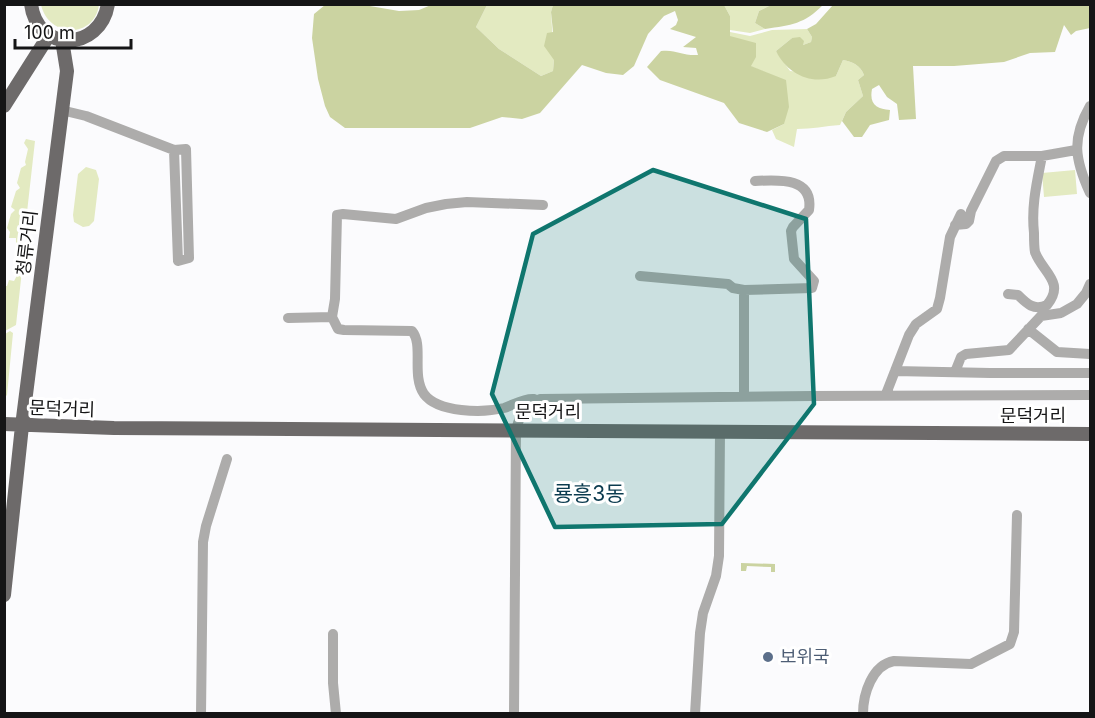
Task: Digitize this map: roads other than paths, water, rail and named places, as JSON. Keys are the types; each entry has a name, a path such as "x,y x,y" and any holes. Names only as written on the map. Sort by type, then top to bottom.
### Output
{"main road":[{"path":"31,4 37,23 44,32 55,37 75,40 87,37 98,29 105,18 108,4"},
{"path":"4,106 55,37"},
{"name":"청류거리","path":"4,595 22,426 67,71 55,37"},
{"name":"문덕거리","path":"4,424 114,428 1090,434"}],"street":[{"path":"1090,106 1079,130 1076,150 1083,178 1090,193"},
{"path":"61,110 86,116 174,150 186,149 189,258 178,261 174,150"},
{"path":"955,225 966,224 969,221 974,205 996,161 1004,156 1042,156 1076,150"},
{"path":"1008,294 1018,295 1028,305 1035,308 1047,305 1054,294 1051,276 1035,253 1032,213 1042,156"},
{"path":"640,276 728,284 733,288 744,290 812,288 815,285 814,281 793,255 792,227 808,210 808,196 802,188 787,180 755,181"},
{"path":"543,205 467,202 426,208 396,219 337,215 335,299 332,317 338,329 412,331 416,339 417,380 426,397 445,408 500,409 525,399 886,394 1090,395"},
{"path":"886,394 909,335 916,324 937,309 950,237 962,214"},
{"path":"956,372 961,357 966,354 1006,351 1041,316 1061,313 1077,304 1090,284"},
{"path":"744,290 744,396"},
{"path":"288,318 332,317"},
{"path":"1028,329 1057,352 1090,354"},
{"path":"895,370 1090,373"},
{"path":"514,714 516,430 519,416 525,407 540,399"},
{"path":"695,714 703,613 712,590 719,556 720,431"},
{"path":"201,714 203,542 227,459"},
{"path":"863,714 868,687 883,664 894,661 971,664 1010,644 1014,632 1017,515"},
{"path":"333,634 333,683 336,714"}],"place":[{"name":"보위국","path":"768,657"}],"district":[{"name":"룡흥3동","path":"589,494"}]}
